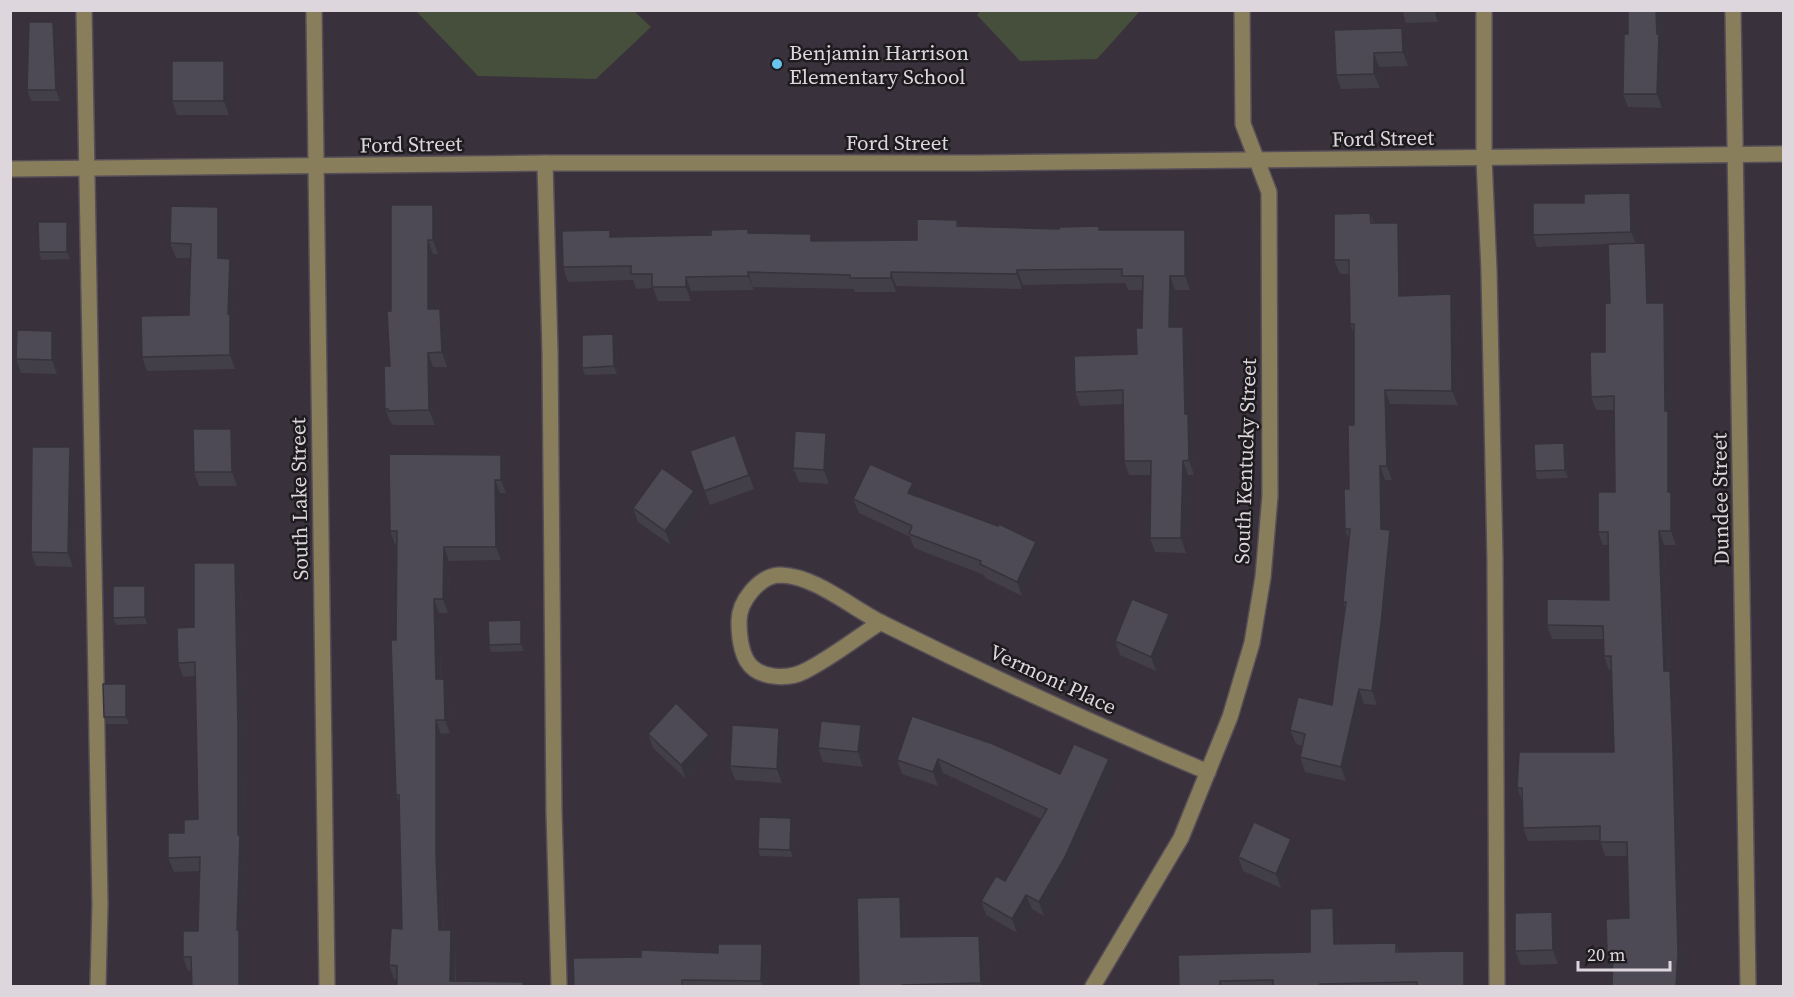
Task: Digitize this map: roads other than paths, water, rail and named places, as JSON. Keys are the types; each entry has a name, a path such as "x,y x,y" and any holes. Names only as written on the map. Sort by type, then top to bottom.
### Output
{"street":[{"path":"84,10 100,904 98,987"},
{"name":"South Lake Street","path":"314,10 327,987"},
{"name":"South Kentucky Street","path":"1093,987 1181,838 1230,717 1252,643 1263,577 1269,508 1269,192 1243,124 1242,10"},
{"path":"1484,10 1484,158 1494,548 1497,987"},
{"name":"Dundee Street","path":"1732,10 1748,987"},
{"name":"Ford Street","path":"10,169 1784,154"},
{"path":"545,163 550,364 555,812 560,987"},
{"name":"Vermont Place","path":"881,622 803,672 782,677 763,674 748,662 739,638 739,611 756,585 778,575 800,578 881,622 1140,744 1208,772"}],"place":[{"name":"Benjamin Harrison Elementary School","path":"777,64"}]}
